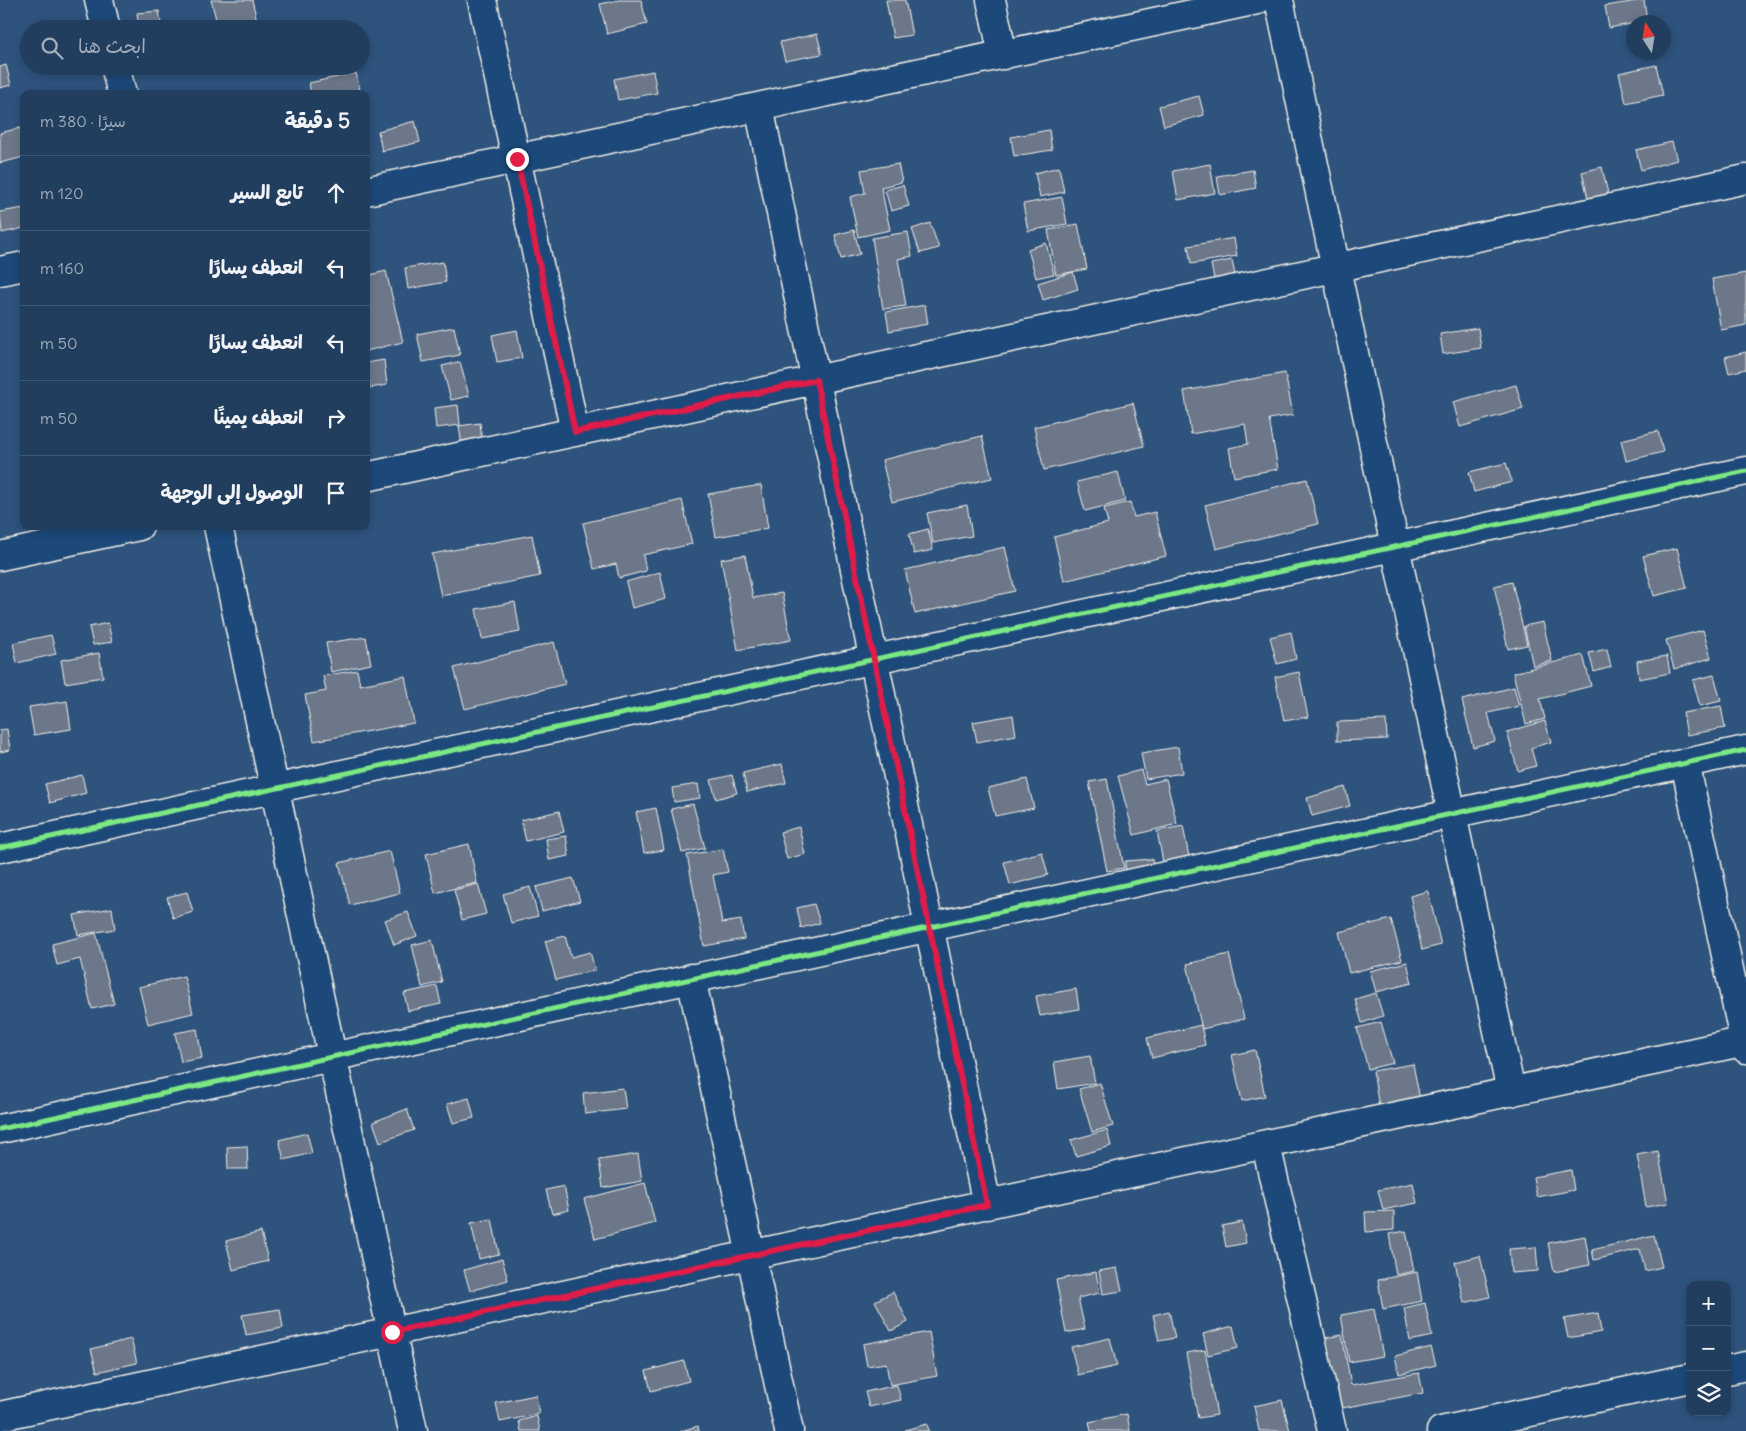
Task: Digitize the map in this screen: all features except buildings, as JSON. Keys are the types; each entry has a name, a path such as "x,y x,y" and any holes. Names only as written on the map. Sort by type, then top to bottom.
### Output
{"street":[{"path":"99,0 104,20"},
{"path":"482,0 575,432"},
{"path":"991,0 1003,54"},
{"path":"370,190 1257,0"},
{"path":"1279,0 1511,1092"},
{"path":"117,75 121,90"},
{"path":"760,107 987,1205"},
{"path":"370,476 1746,179"},
{"path":"0,271 20,267"},
{"path":"0,848 1746,471"},
{"path":"0,556 120,530"},
{"path":"219,530 413,1431"},
{"path":"0,1129 1746,750"},
{"path":"2,1416 1266,1144 1745,1044 1685,763"},
{"path":"691,978 789,1431"},
{"path":"1266,1144 1332,1431"},
{"path":"1731,1369 1746,1366"},
{"path":"1442,1431 1686,1379"}],"cycle path":[{"path":"0,848 1746,471"},
{"path":"0,1129 1746,750"}],"route":[{"path":"392,1332 987,1205 816,380 575,432 517,159"}]}
